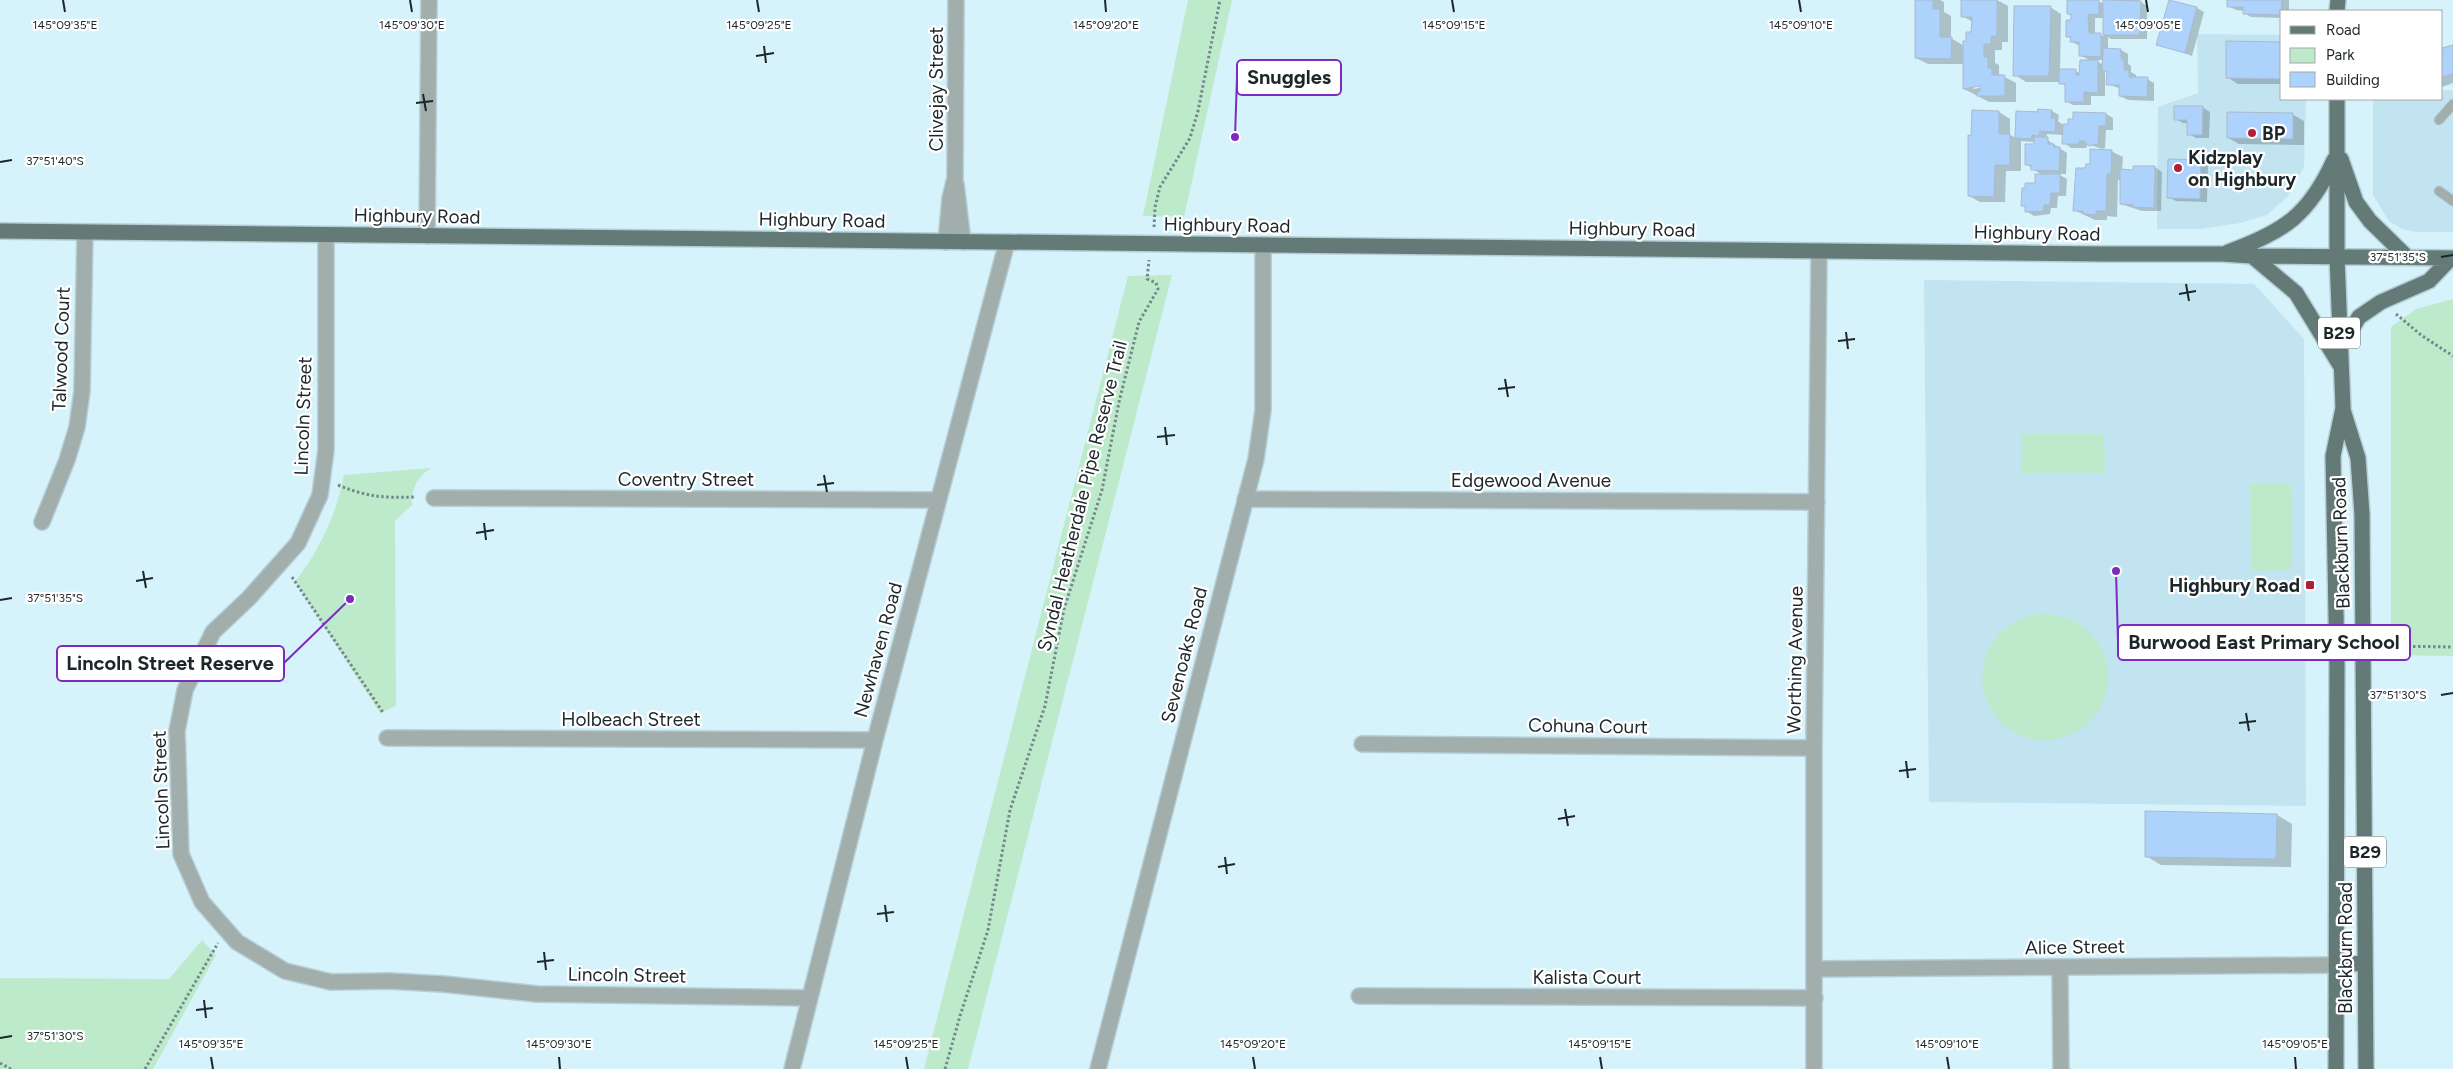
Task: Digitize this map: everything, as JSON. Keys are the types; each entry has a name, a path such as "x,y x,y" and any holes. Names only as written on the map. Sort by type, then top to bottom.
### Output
{"main road":[{"name":"Blackburn Road","path":"2336,1069 2338,667 2333,456 2343,408 2337,257 2337,100"},
{"path":"2336,138 2344,171 2356,202 2370,221 2407,256"},
{"path":"2222,254 2258,241 2295,220 2325,181 2336,156"},
{"name":"Highbury Road","path":"0,231 2222,254 2337,257 2407,256 2452,258"},
{"path":"2252,256 2296,293 2342,369"},
{"path":"2340,348 2359,317 2381,302 2429,281 2452,258"},
{"name":"Blackburn Road","path":"2343,408 2358,458 2362,514 2366,1069"},
{"path":"2336,965 2365,963"}],"street":[{"path":"427,236 429,0"},
{"name":"Clivejay Street","path":"946,242 950,198 955,178 956,0"},
{"name":"Clivejay Street","path":"955,178 960,198 964,242"},
{"name":"Talwood Court","path":"42,522 67,460 77,427 82,391 85,232"},
{"name":"Lincoln Street","path":"326,235 326,450 320,495 298,543 249,598 213,632 185,690 177,730 180,854 202,902 237,942 285,971 331,982 425,983 537,994 809,998"},
{"name":"Newhaven Road","path":"792,1069 875,740 1007,242"},
{"name":"Sevenoaks Road","path":"1098,1069 1256,459 1263,410 1263,245"},
{"name":"Worthing Avenue","path":"1814,1069 1814,748 1819,251"},
{"name":"Coventry Street","path":"434,498 938,500"},
{"name":"Edgewood Avenue","path":"1245,499 1817,502"},
{"name":"Holbeach Street","path":"387,738 875,740"},
{"name":"Cohuna Court","path":"1362,744 1814,748"},
{"name":"Alice Street","path":"1815,969 2336,965"},
{"path":"2060,968 2061,1069"},
{"name":"Kalista Court","path":"1360,996 1815,998"}],"lane":[{"path":"2439,120 2453,104"},
{"path":"2439,192 2453,201"}],"path":[{"name":"Syndal Heatherdale Pipe Reserve Trail","path":"945,1069 988,930 1010,810 1045,706 1065,602 1102,490 1119,402 1139,322 1158,289 1156,283 1147,279 1154,207 1160,187 1190,138 1198,110 1220,0"},
{"path":"2396,314 2421,335 2453,356"},
{"path":"338,485 362,495 381,498 414,497"},
{"path":"292,576 384,714"},
{"path":"2388,646 2453,647"},
{"path":"145,1069 212,951 227,930"},
{"path":"0,1063 11,1069"}],"shaded area":[{"name":"BP","path":"2197,34 2280,35 2280,100 2306,100 2304,167 2287,197 2267,215 2240,223 2200,229 2157,229 2158,107 2198,93"},
{"path":"2443,90 2453,90 2453,232 2415,232 2402,229 2389,221 2373,195 2373,100 2443,100"},
{"path":"1924,280 2254,284 2304,339 2306,806 1929,802"}],"green space":[{"path":"1188,0 1232,0 1184,217 1143,216"},
{"path":"1172,275 968,1069 924,1069 1128,276"},
{"path":"2453,299 2453,656 2391,655 2391,327 2416,309"},
{"path":"2021,434 2104,434 2105,473 2021,473"},
{"path":"431,468 422,475 416,484 412,505 395,521 396,706 380,713 295,582 326,532 341,490 344,475"},
{"path":"2250,484 2291,484 2292,570 2251,571"},
{"path":"2045,614 2069,619 2080,624 2090,632 2098,642 2103,653 2108,677 2103,701 2098,712 2090,722 2080,730 2069,735 2045,740 2021,735 2010,730 2000,722 1992,712 1987,701 1982,677 1987,653 1992,642 2000,632 2010,624 2021,619"},
{"path":"202,940 216,955 153,1069 0,1069 0,978 169,979"}],"building":[{"path":"1915,0 1933,0 1933,9 1940,9 1940,37 1952,37 1951,59 1915,58"},
{"path":"1961,0 1997,0 1997,36 1991,36 1991,44 1984,44 1984,57 1988,57 1988,68 1992,68 1992,75 2005,75 2005,96 1977,96 1977,92 1980,92 1980,86 1963,89 1963,41 1966,41 1966,32 1971,32 1972,17 1961,17"},
{"path":"2067,0 2099,0 2099,15 2088,14 2089,33 2101,33 2101,57 2079,56 2079,42 2070,42 2071,37 2066,37 2066,20 2071,20 2071,14 2067,14"},
{"path":"2103,0 2141,1 2140,35 2103,35"},
{"path":"2169,0 2197,7 2185,53 2156,45"},
{"path":"2227,0 2282,0 2280,15 2243,14 2243,7 2227,7"},
{"path":"2014,6 2051,6 2049,76 2013,76"},
{"path":"2226,41 2280,42 2280,79 2226,78"},
{"path":"2453,45 2453,74 2443,77 2443,48"},
{"path":"2103,48 2121,49 2124,70 2129,70 2129,77 2148,77 2147,97 2119,96 2119,85 2106,85 2107,71 2102,71"},
{"path":"2080,60 2098,60 2098,93 2084,92 2084,102 2065,102 2065,84 2059,84 2059,69 2076,69 2076,75 2079,75"},
{"path":"2174,106 2203,106 2202,135 2187,135 2187,120 2174,120"},
{"path":"2038,109 2052,110 2051,118 2056,118 2055,132 2040,131 2039,136 2032,135 2031,139 2015,138 2016,111 2037,112"},
{"path":"1972,110 1999,111 1999,134 2010,134 2010,165 1995,165 1994,197 1968,196 1968,135 1971,136"},
{"path":"2073,112 2106,113 2106,126 2099,126 2098,144 2089,146 2084,141 2079,141 2079,144 2062,144 2063,124 2068,124 2068,119 2073,119"},
{"path":"2227,112 2293,113 2293,139 2227,138"},
{"path":"2034,137 2048,137 2048,144 2060,147 2059,171 2031,170 2031,165 2025,165 2025,144 2034,144"},
{"path":"2090,149 2112,150 2111,174 2107,174 2106,211 2096,211 2096,215 2083,214 2083,211 2073,211 2076,168 2085,168 2086,164 2090,164"},
{"path":"2168,159 2201,160 2200,199 2167,198"},
{"path":"2133,166 2155,166 2154,208 2120,204 2120,169 2133,170"},
{"path":"2035,174 2060,174 2060,193 2051,193 2050,205 2044,205 2044,211 2025,212 2025,206 2021,206 2022,188 2025,188 2025,183 2035,183"},
{"path":"2145,811 2277,814 2276,859 2145,857"}],"place":[{"name":"BP","path":"2252,133"},
{"name":"Snuggles","path":"1235,137"},
{"name":"Kidzplay on Highbury","path":"2178,168"},
{"name":"Burwood East Primary School","path":"2116,571"},
{"name":"Highbury Road","path":"2310,585"},
{"name":"Lincoln Street Reserve","path":"350,599"}]}
